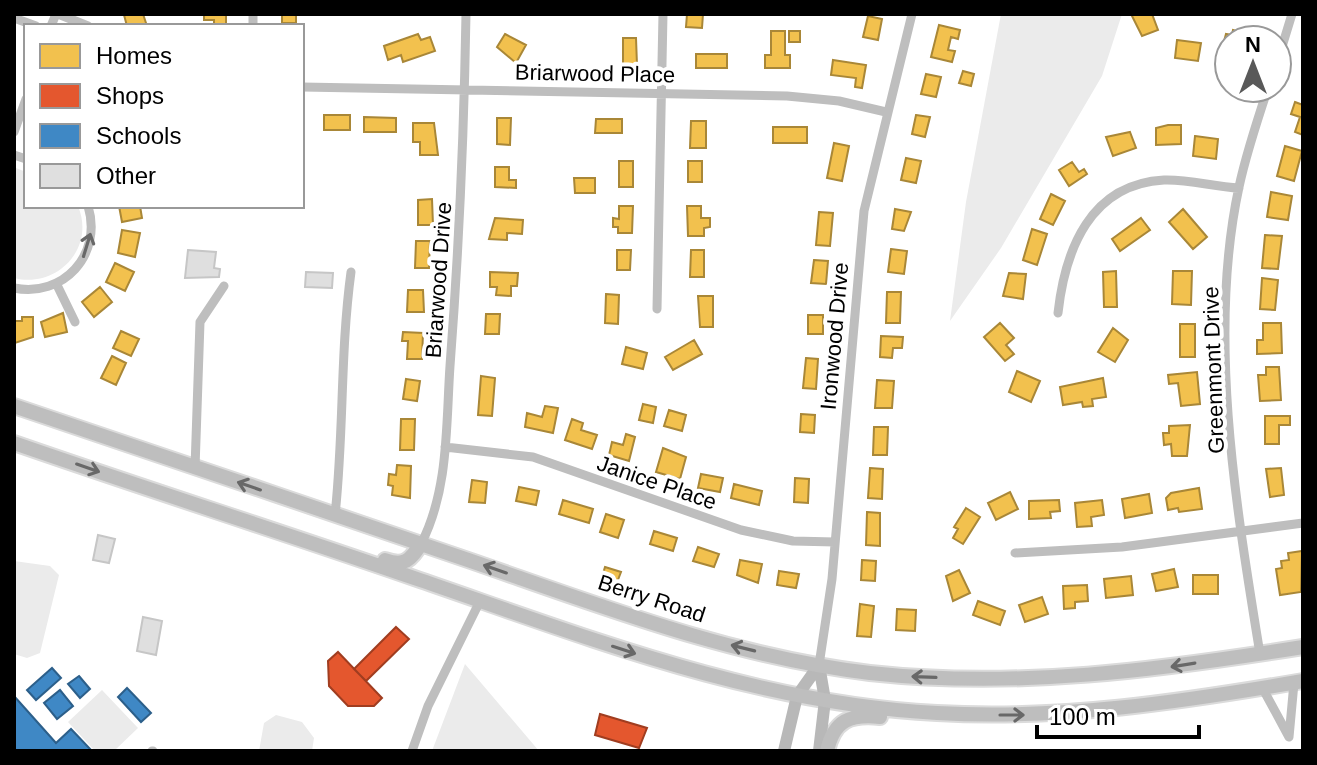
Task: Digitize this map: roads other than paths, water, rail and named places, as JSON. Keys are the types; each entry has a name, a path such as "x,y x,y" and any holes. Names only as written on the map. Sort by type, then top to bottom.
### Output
{"highway":[{"name":"Berry Road","path":"14,406 667,627 819,665 914,677 1079,678 1303,647"},
{"path":"14,443 684,669 797,696 934,713 1086,712 1299,682"},
{"path":"14,454 30,448"},
{"path":"230,516 325,539 394,563 410,560 421,544"},
{"path":"827,751 834,728 850,717 923,721 934,713"}],"main road":[{"path":"784,751 797,696 819,665"},
{"path":"819,665 825,700 819,751"}],"street":[{"path":"57,14 83,24"},
{"name":"Briarwood Drive","path":"421,544 438,494 445,447 461,241 466,14"},
{"path":"657,309 663,14"},
{"name":"Ironwood Drive","path":"819,665 835,542 858,265 868,189 912,14"},
{"name":"Briarwood Place","path":"304,87 660,91 816,98 862,104 886,112"},
{"path":"14,132 24,104"},
{"name":"Greenmont Drive","path":"1260,654 1240,532 1226,323 1239,188 1263,104"},
{"path":"1058,313 1068,255 1081,228 1115,196 1127,189 1162,180 1239,188"},
{"path":"14,288 39,290 57,285 75,270 87,251 92,228 88,208"},
{"path":"335,515 343,430 342,337 351,272"},
{"path":"57,285 75,322"},
{"path":"195,468 200,322 224,286"},
{"name":"Janice Place","path":"445,447 533,457 741,530 793,541 835,542"},
{"path":"1015,553 1122,547 1303,523"},
{"path":"412,751 428,706 480,601"},
{"path":"1263,689 1289,737 1299,682"}]}
